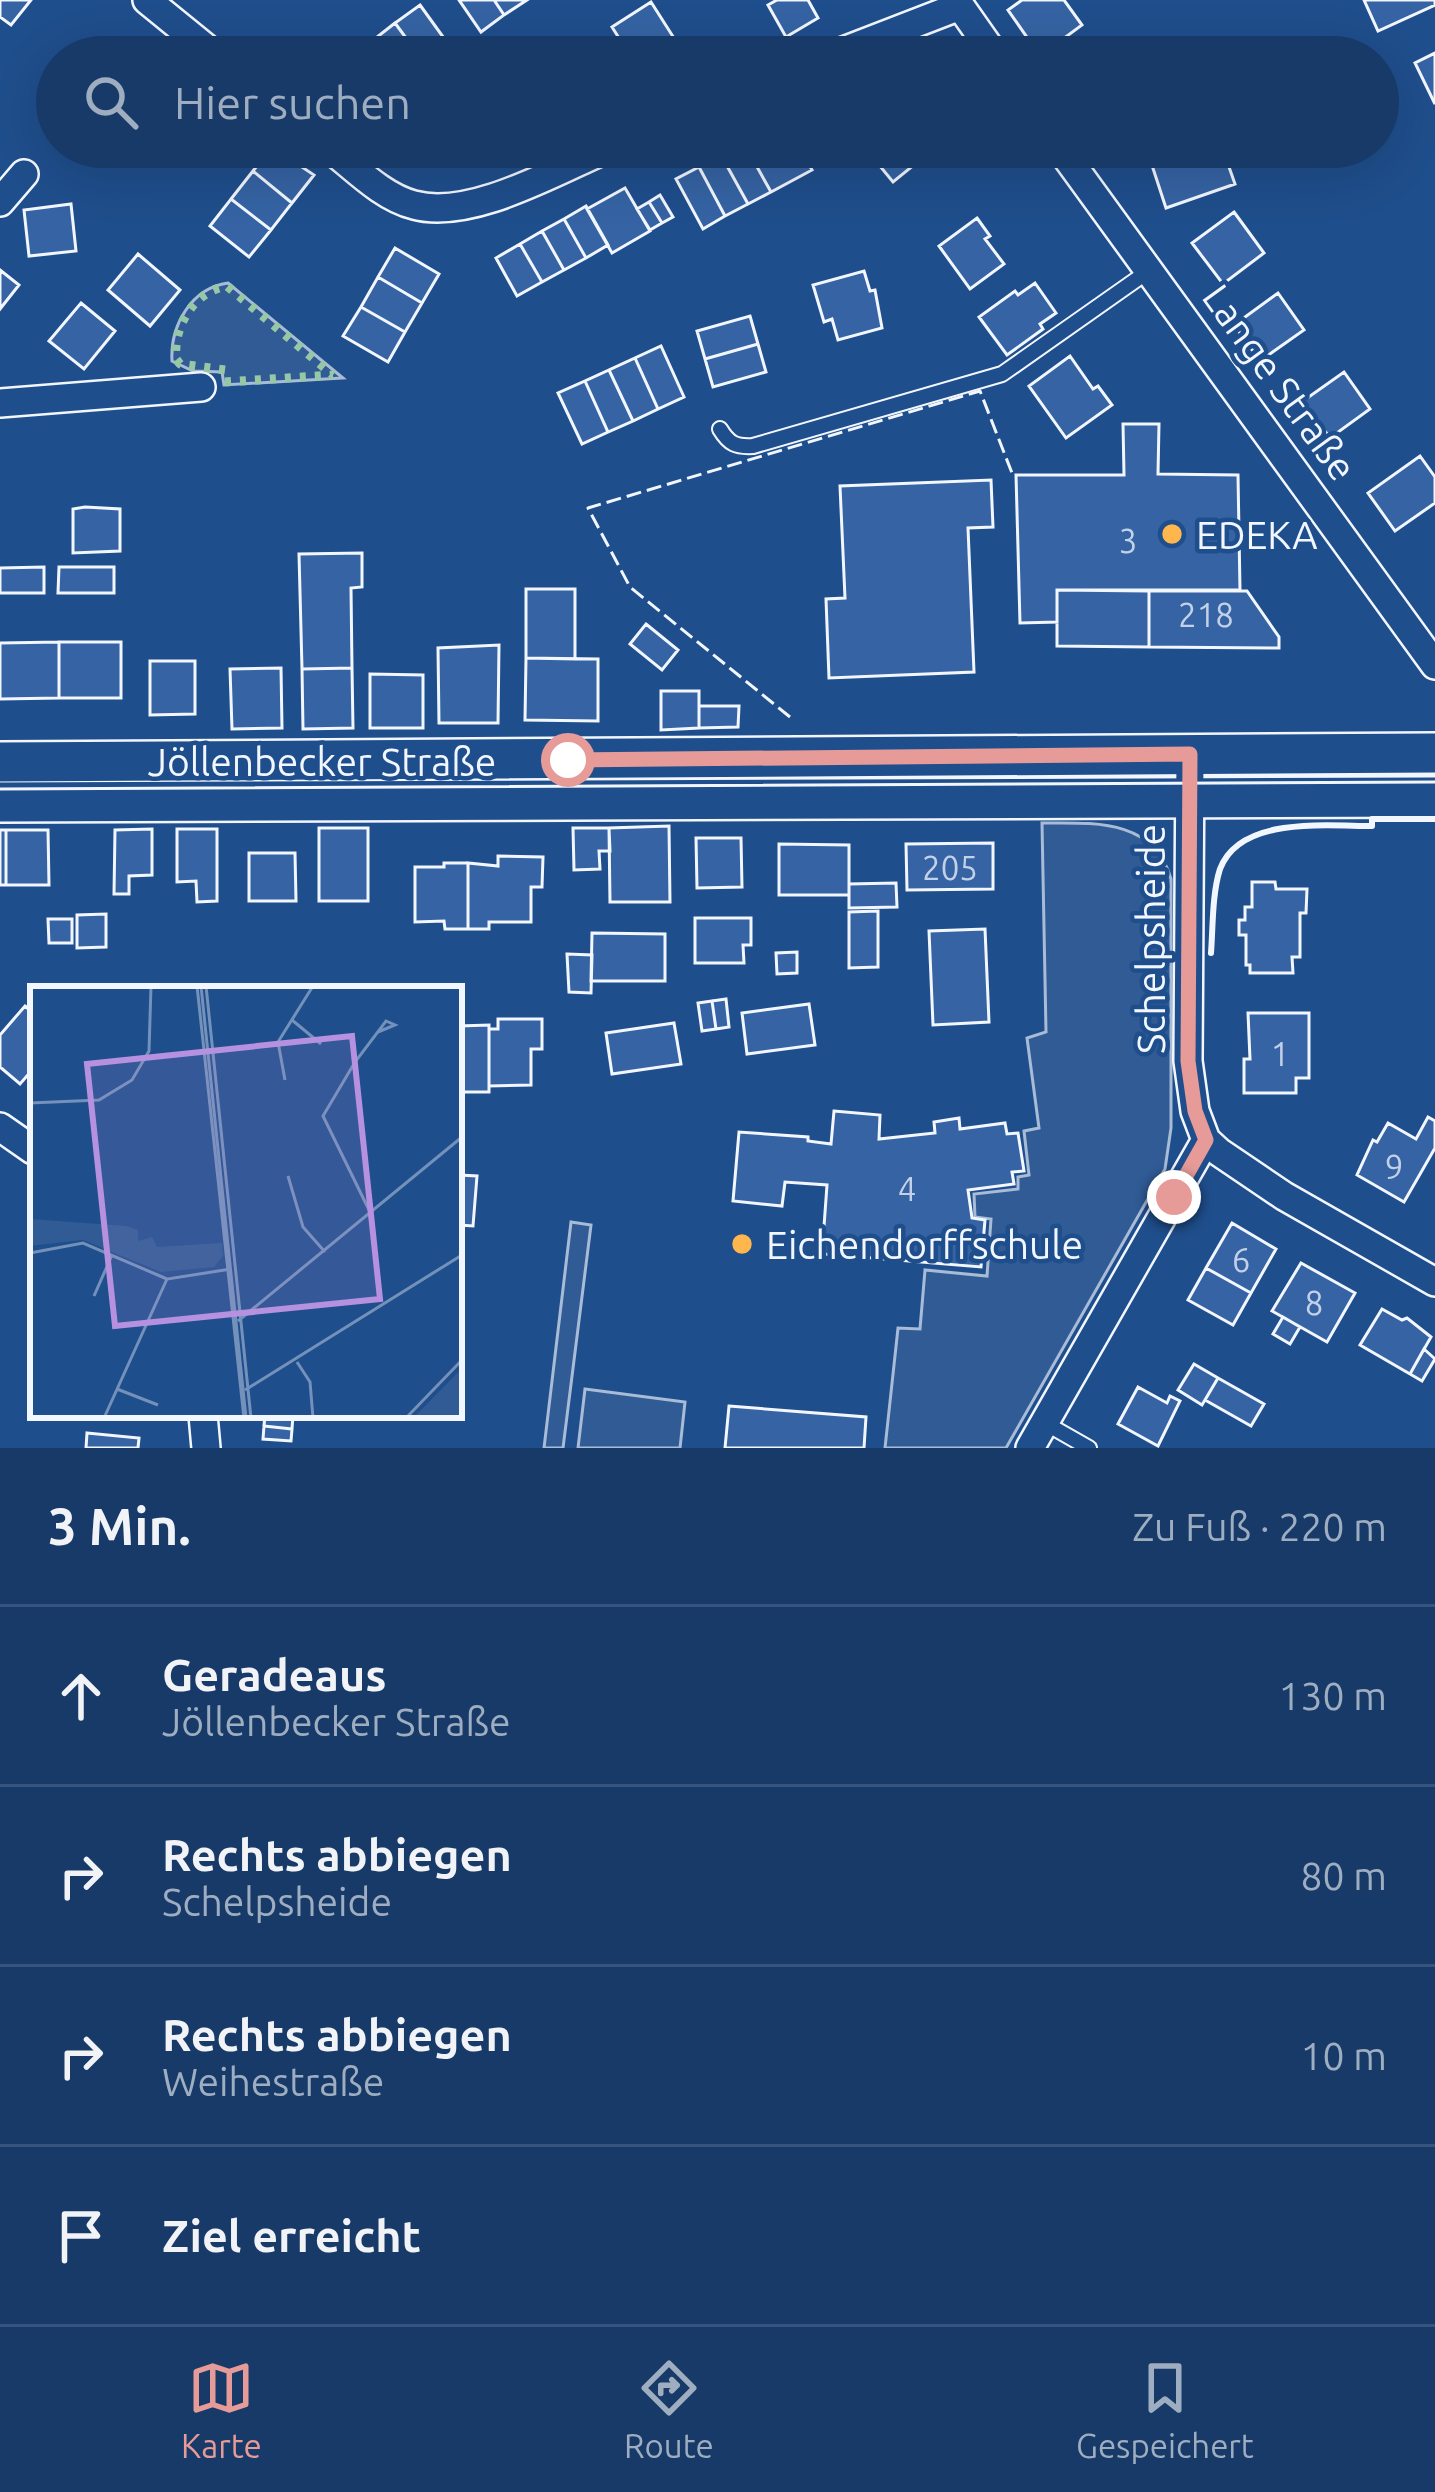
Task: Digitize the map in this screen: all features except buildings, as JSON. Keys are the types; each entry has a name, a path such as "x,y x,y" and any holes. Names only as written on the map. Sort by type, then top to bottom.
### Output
{"main road":[{"name":"Jöllenbecker Straße","path":"0,762 1435,753"},
{"name":"Jöllenbecker Straße","path":"0,802 1435,797"}],"street":[{"path":"147,0 191,36"},
{"path":"879,36 958,3 981,36"},
{"path":"356,168 398,199 439,208 507,192 562,168"},
{"name":"Lange Straße","path":"1074,168 1435,665"},
{"path":"0,202 24,174"},
{"path":"0,403 201,388"},
{"name":"Schelpsheide","path":"1190,754 1188,1061 1195,1111 1206,1140"},
{"path":"0,1126 30,1148"},
{"path":"1037,1436 1206,1140 1284,1196 1435,1282"},
{"path":"203,1418 206,1448"}],"lane":[{"path":"720,429 738,447 753,446 1002,374 1150,270"},
{"path":"1037,1436 1089,1448"}],"shaded area":[{"path":"228,283 343,378 224,385 222,372 193,371 172,361 175,335 185,311 203,292"},
{"path":"1042,823 1101,825 1136,834 1163,859 1171,879 1171,1128 1165,1169 1006,1448 885,1448 898,1328 920,1329 925,1270 987,1276 991,1219 975,1217 974,1194 1018,1189 1018,1177 1029,1175 1024,1131 1039,1128 1027,1038 1046,1032"},
{"path":"571,1222 591,1225 563,1448 544,1448"},
{"path":"585,1389 685,1402 680,1448 578,1448"}],"tram line":[{"path":"0,789 1435,782"}],"hedge":[{"path":"225,370 180,364 176,347 182,323 195,303 227,286 333,375"},
{"path":"225,382 333,375"}],"fence":[{"path":"790,717 630,587 588,508 980,391 1012,473"}],"wall":[{"path":"1211,953 1220,869 1230,852 1246,840 1286,828 1372,826 1372,819 1435,819"}],"place":[{"name":"EDEKA","path":"1172,534"},
{"name":"Eichendorffschule","path":"742,1244"}],"route":[{"path":"568,760 1190,754 1188,1061 1195,1111 1206,1140 1174,1197"}]}
